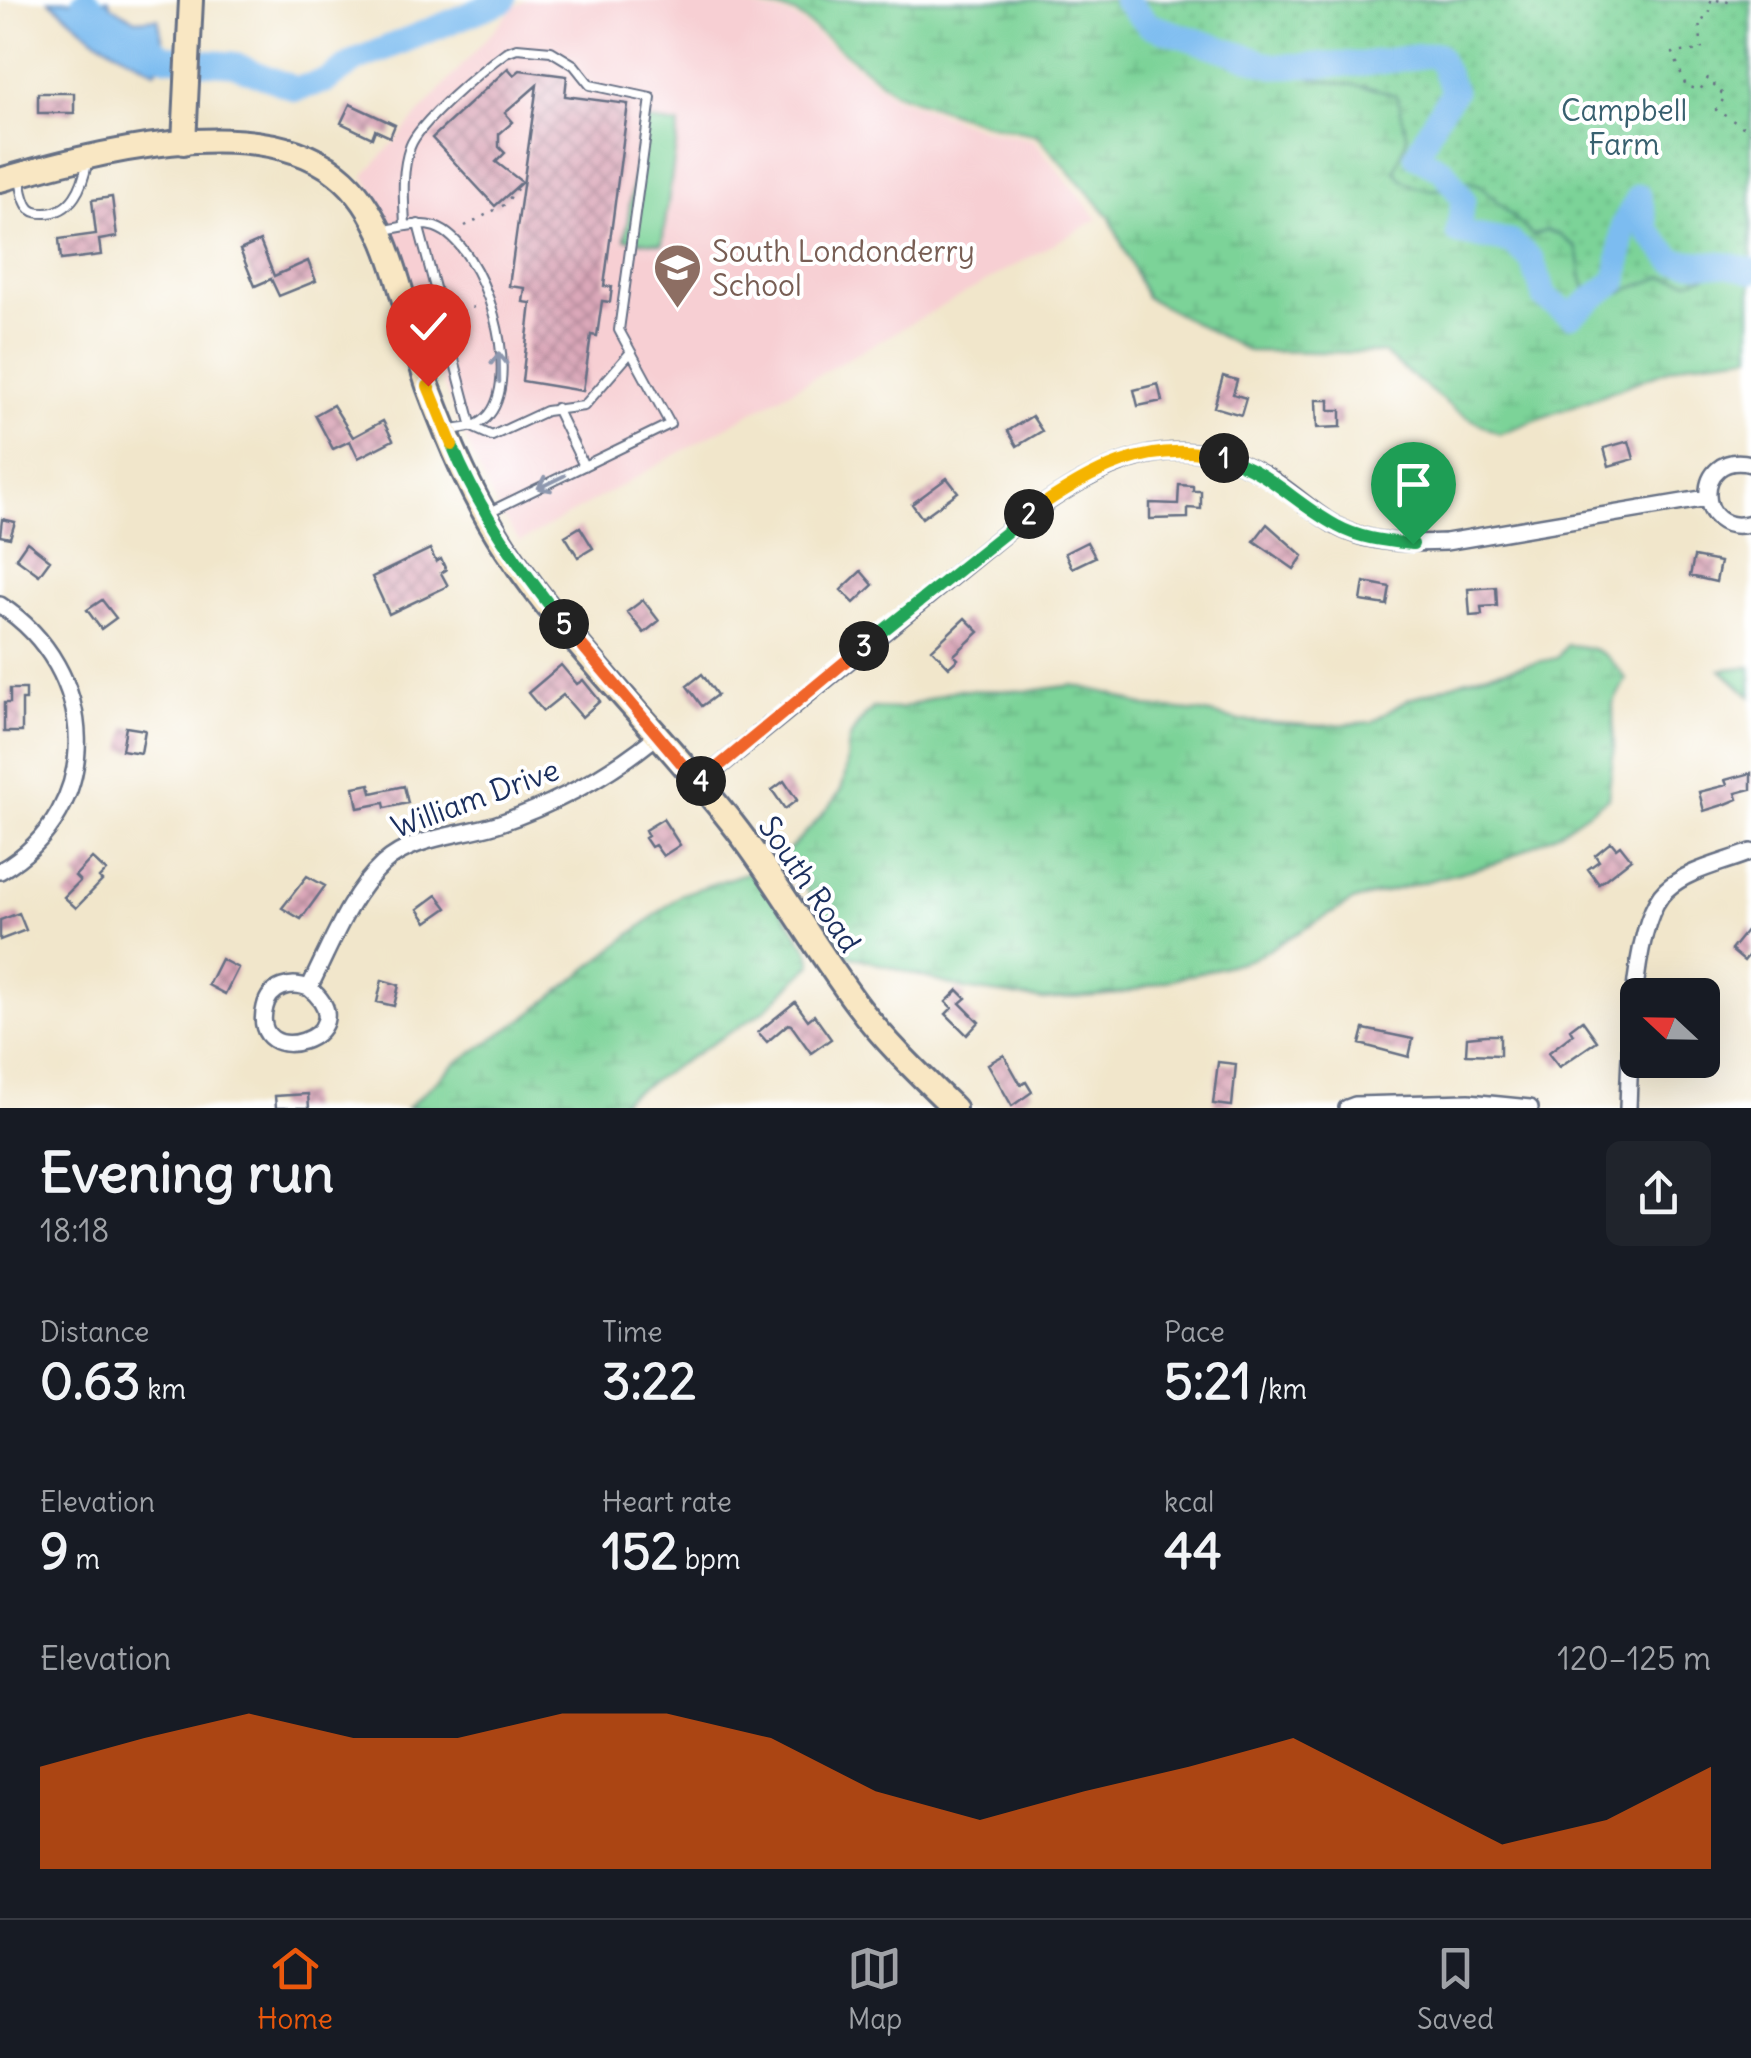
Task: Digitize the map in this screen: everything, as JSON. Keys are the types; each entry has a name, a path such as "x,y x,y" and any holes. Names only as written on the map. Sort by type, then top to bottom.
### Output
{"street":[{"path":"184,143 192,0"},
{"name":"South Road","path":"10,177 88,156 184,143 278,147 318,162 353,189 380,231 423,370 466,478 506,550 770,872 859,1007 954,1108"},
{"path":"699,783 1024,518 1064,489 1124,460 1172,451 1205,453 1237,462 1266,476 1334,525 1380,540 1413,544 1446,542 1707,498"},
{"path":"1751,464 1738,461 1718,469 1711,477 1707,498 1716,516 1724,522 1751,522"},
{"path":"0,605 34,632 55,658 70,688 78,738 70,788 55,818 35,844 0,871"},
{"name":"William Drive","path":"309,988 361,890 386,861 420,842 492,826 554,802 596,780 657,736"},
{"path":"1628,1108 1640,955 1652,906 1676,882 1751,852"},
{"path":"290,984 309,988 322,1004 323,1024 319,1032 302,1044 282,1043 268,1030 264,1020 267,1001 272,993 290,984"},
{"path":"1346,1108 1468,1102 1530,1108"}],"lane":[{"path":"405,226 403,190 410,144 427,122 506,52 517,48 550,51 574,65 590,85 651,98 620,330 670,424 486,514"},
{"path":"10,177 31,210 40,214 55,212 66,207 77,193 85,179 88,156"},
{"path":"380,231 418,224 438,228 466,250 484,284 496,320 501,377 498,394 486,418 472,428"},
{"path":"418,224 472,428"},
{"path":"446,430 472,428 492,436 556,408 584,406 631,352"},
{"path":"556,408 584,466"}],"path":[{"path":"1728,0 1726,4 1714,0 1708,16 1699,22 1702,50 1673,53 1686,86 1700,90 1708,78 1725,96 1716,110 1751,132"},
{"path":"465,226 504,206 517,189"},
{"path":"446,329 462,311 483,304"}],"shaded area":[{"name":"South Londonderry School","path":"526,0 721,0 793,16 893,96 980,128 1034,140 1098,219 520,542 501,516 479,471 429,351 406,268 364,176 515,6"}],"green space":[{"path":"738,0 1646,0 1751,159 1751,355 1689,362 1499,434 1455,410 1383,353 1248,351 1146,297 1109,216 1037,135 983,123 895,93 795,13"},
{"name":"Campbell Farm","path":"1119,0 1751,0 1751,282 1720,271 1689,281 1662,277 1600,300 1584,284 1576,247 1546,230 1533,236 1480,185 1469,181 1429,190 1402,179 1395,171 1407,138 1398,97 1242,60 1166,28"},
{"path":"642,120 679,125 662,244 625,239"},
{"path":"1567,645 1602,653 1626,679 1613,704 1614,749 1608,798 1556,834 1500,862 1355,900 1252,959 1118,994 1044,1000 965,989 845,954 785,854 839,793 846,774 850,739 873,708 900,709 955,690 1030,691 1073,685 1146,707 1201,712 1241,721 1322,726 1372,722 1407,700 1479,675 1557,658"},
{"path":"1751,666 1751,697 1721,670"},
{"path":"755,870 809,951 812,964 764,1011 615,1108 407,1108 455,1064 528,1016 682,894"}],"water":[{"path":"49,0 109,0 110,5 136,20 158,18 166,57 155,71 97,40"}],"building":[{"path":"508,68 514,75 520,70 567,76 565,96 628,104 604,286 612,287 610,302 602,301 597,336 591,335 583,391 522,381 531,303 523,302 525,288 509,286 537,85 505,113 513,122 499,134 499,147 505,153 496,162 522,182 495,206 432,138"},
{"path":"38,93 74,93 74,113 38,113"},
{"path":"350,104 395,125 390,137 375,130 372,138 341,123"},
{"path":"112,197 117,237 99,240 101,255 61,260 59,239 96,234 92,200"},
{"path":"260,241 274,276 308,261 316,281 279,296 271,279 255,286 240,250"},
{"path":"1223,376 1237,380 1233,394 1246,398 1241,415 1214,407"},
{"path":"1158,384 1162,401 1138,406 1134,390"},
{"path":"1316,400 1329,400 1329,410 1341,410 1341,427 1317,428"},
{"path":"333,405 353,437 383,421 393,440 358,458 350,441 333,449 315,415"},
{"path":"1032,416 1042,431 1017,446 1008,431"},
{"path":"1629,441 1634,459 1609,466 1604,448"},
{"path":"1381,477 1406,479 1404,495 1379,493"},
{"path":"947,478 958,492 922,518 912,504"},
{"path":"1179,485 1201,491 1201,509 1188,508 1188,518 1150,519 1150,503 1178,504"},
{"path":"2,519 15,522 10,538 0,536"},
{"path":"1267,524 1303,556 1294,569 1254,541"},
{"path":"580,527 593,548 578,557 565,536"},
{"path":"27,542 50,560 39,575 16,558"},
{"path":"1087,542 1095,557 1072,568 1065,553"},
{"path":"430,549 436,562 441,559 446,570 441,573 448,586 389,614 372,577"},
{"path":"1694,557 1720,562 1716,582 1690,576"},
{"path":"861,571 873,585 854,603 841,590"},
{"path":"1364,582 1390,587 1387,605 1361,601"},
{"path":"1496,587 1497,606 1481,607 1482,615 1470,616 1468,589"},
{"path":"102,600 116,618 101,629 87,610"},
{"path":"643,600 659,621 644,633 627,612"},
{"path":"965,618 979,632 954,655 958,659 949,667 932,649"},
{"path":"561,665 577,684 583,680 600,701 582,717 563,695 543,711 528,693"},
{"path":"702,674 717,695 702,706 687,686"},
{"path":"10,689 26,689 22,732 4,732 4,703 10,703"},
{"path":"126,727 145,730 141,753 122,750"},
{"path":"1751,773 1751,789 1736,793 1738,799 1704,811 1699,792 1727,785 1725,780"},
{"path":"784,781 797,800 785,809 772,790"},
{"path":"370,784 372,793 404,786 408,803 358,808 354,787"},
{"path":"663,819 680,845 663,856 655,845 651,847 645,830"},
{"path":"1611,842 1616,848 1620,845 1631,859 1599,884 1588,869 1599,861 1595,855"},
{"path":"92,858 106,871 99,878 102,881 76,908 64,897 80,881 75,876"},
{"path":"307,876 325,886 301,919 282,908"},
{"path":"437,895 447,908 427,922 418,909"},
{"path":"19,913 26,930 0,940 0,920"},
{"path":"1751,925 1751,952 1744,961 1731,950"},
{"path":"221,959 238,968 225,994 208,985"},
{"path":"382,980 399,985 394,1006 377,1002"},
{"path":"958,990 966,998 960,1003 979,1022 967,1035 946,1014 952,1008 946,1002"},
{"path":"795,1002 808,1020 814,1015 831,1039 811,1053 791,1025 767,1042 758,1032"},
{"path":"1582,1020 1597,1041 1559,1067 1548,1053 1573,1034 1570,1029"},
{"path":"1364,1029 1413,1039 1409,1057 1360,1044"},
{"path":"1500,1035 1500,1055 1466,1054 1467,1037"},
{"path":"1004,1055 1021,1085 1026,1082 1032,1092 1012,1106 988,1064"},
{"path":"1218,1062 1236,1064 1232,1106 1213,1104"},
{"path":"308,1094 309,1108 276,1108 275,1096"}],"waterway":[{"path":"84,0 166,57 177,58"},
{"path":"202,62 233,64 296,89 326,81 357,60 504,0"},
{"path":"1125,0 1149,25 1274,66 1364,64 1437,54 1454,91 1416,156 1443,170 1463,199 1458,233 1511,242 1532,260 1545,298 1571,315 1617,280 1624,223 1639,196 1648,232 1674,261 1729,265 1751,271"}],"place":[{"name":"South Londonderry School","path":"677,310"}],"route":[{"path":"428,386 466,478 506,550 577,641 699,783 1024,518 1064,489 1124,460 1172,451 1205,453 1237,462 1266,476 1349,532 1413,544"}]}
